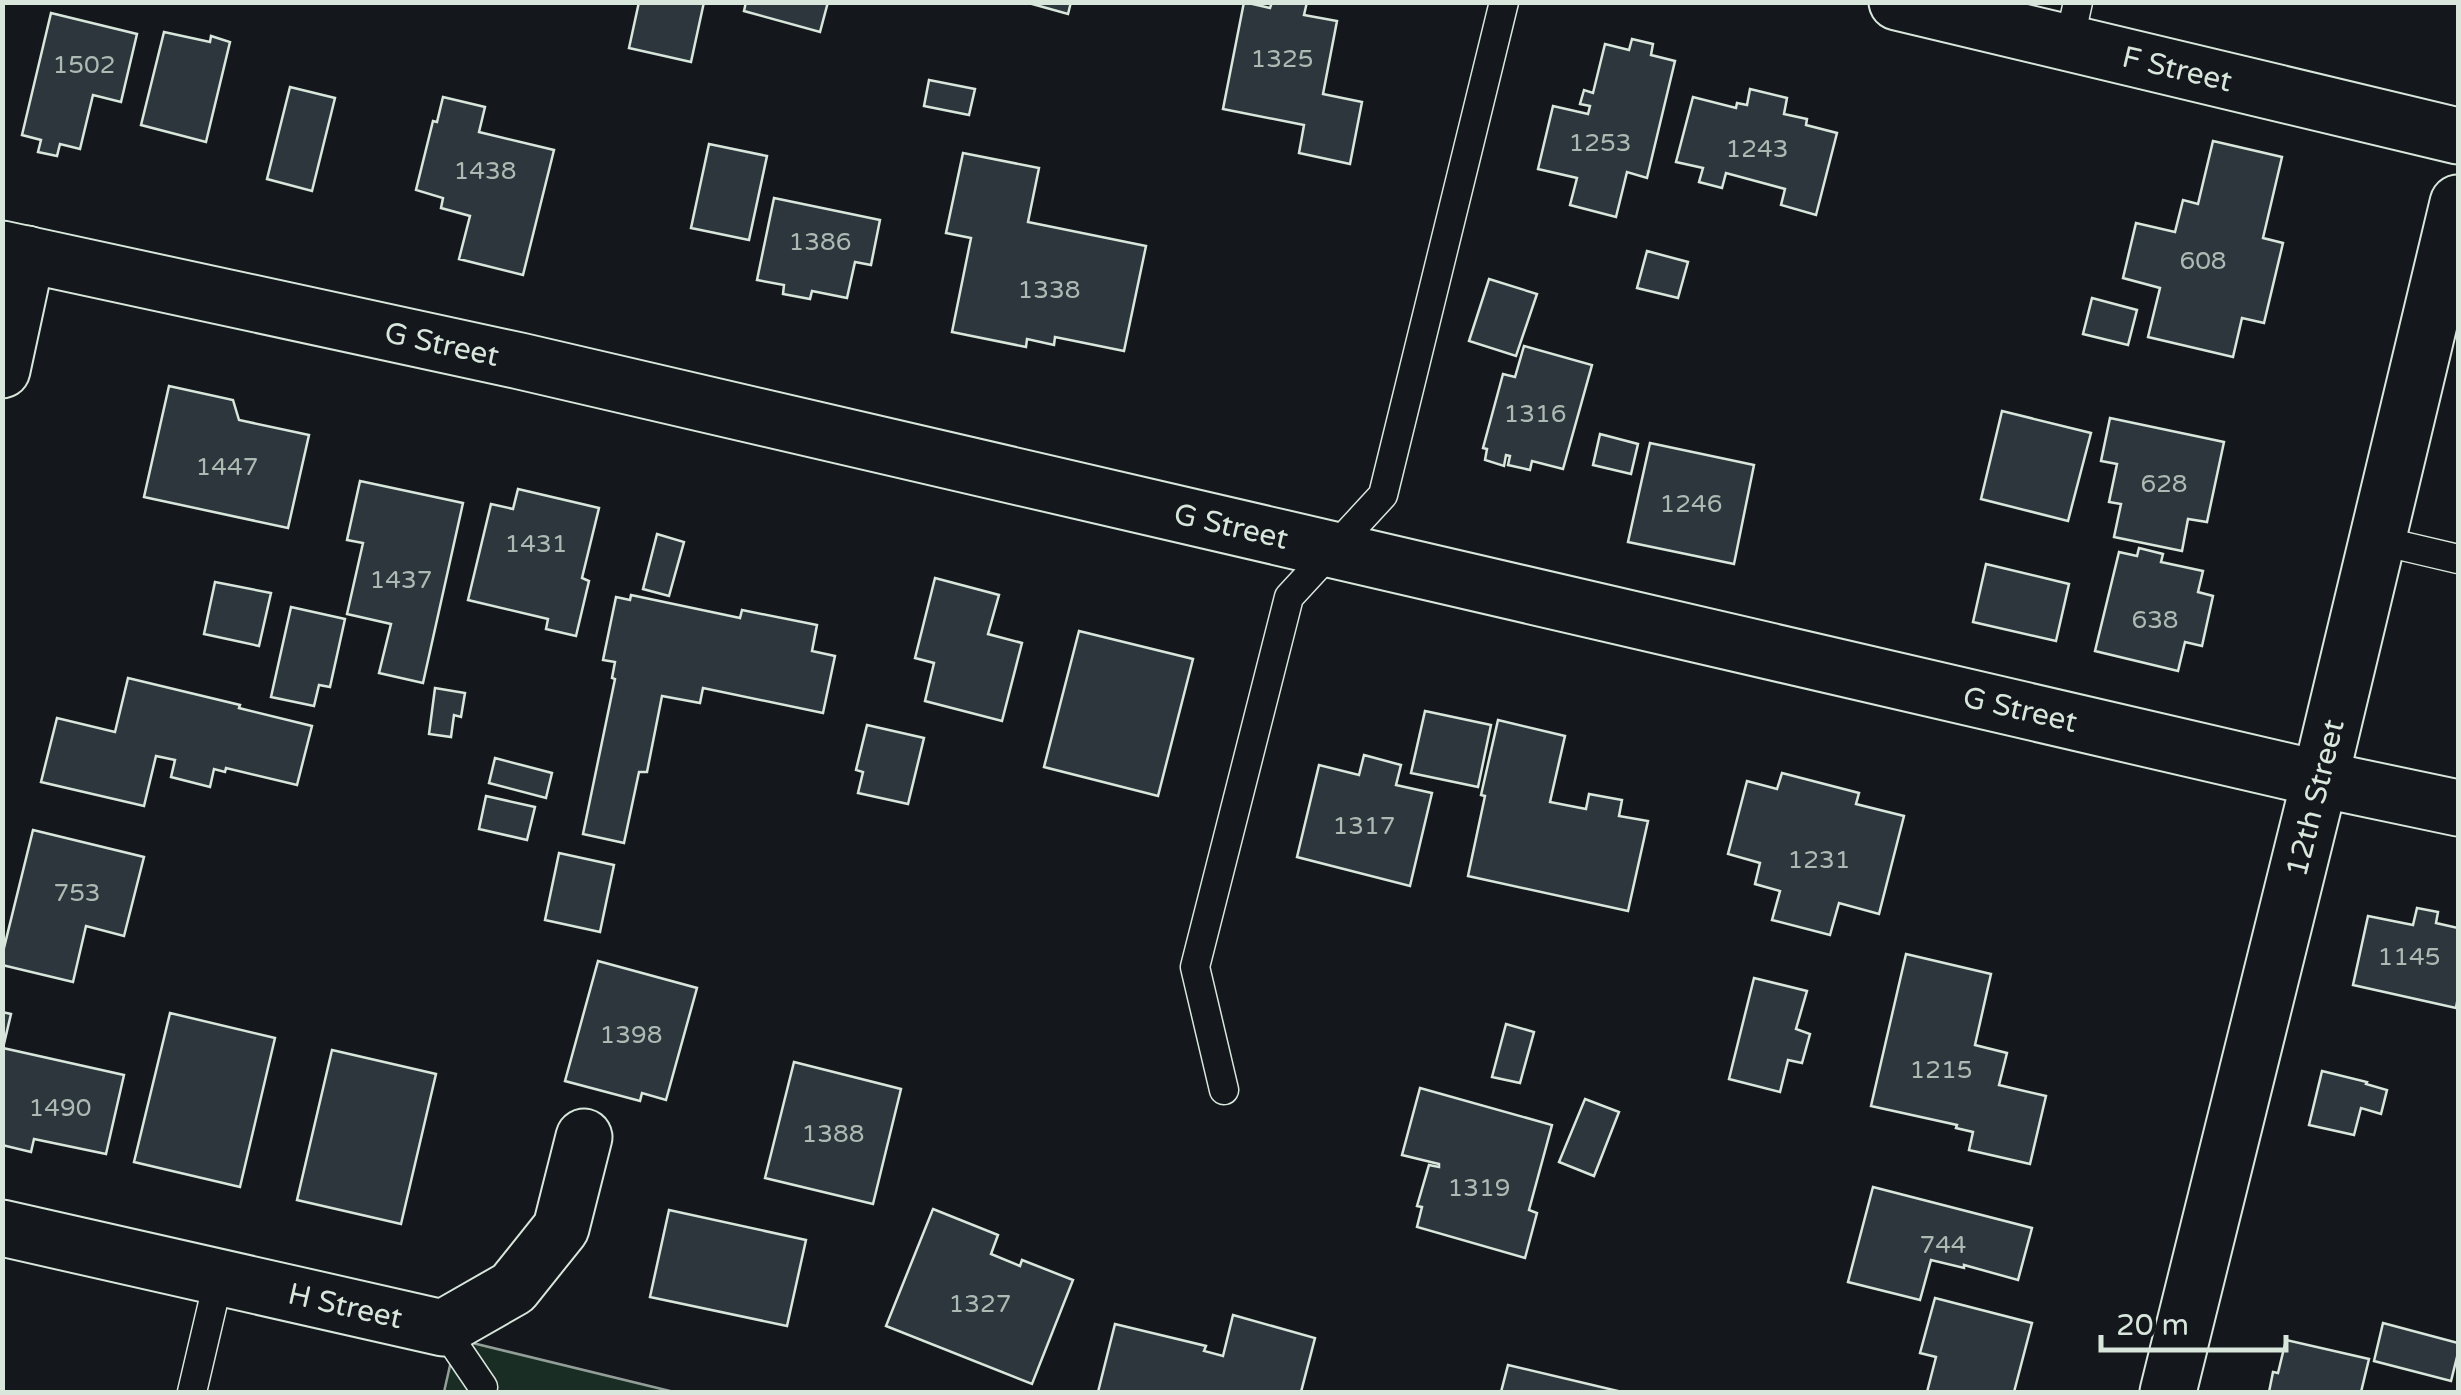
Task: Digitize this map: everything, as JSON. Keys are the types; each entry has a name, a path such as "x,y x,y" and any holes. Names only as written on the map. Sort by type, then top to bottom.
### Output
{"street":[{"name":"F Street","path":"1897,2 2073,23 2458,136"},
{"name":"12th Street","path":"2168,1392 2458,203"},
{"name":"G Street","path":"15,251 520,362 2458,808"},
{"path":"2,370 15,251"},
{"name":"H Street","path":"2,1228 443,1328 513,1288 560,1228 584,1137"}],"lane":[{"path":"1224,1090 1196,967 1289,596 1384,494 1504,2"},
{"path":"2377,540 2458,559"},
{"path":"192,1392 219,1277"},
{"path":"443,1328 483,1387 482,1392"}],"green space":[{"path":"456,1339 674,1392 444,1392"}],"building":[{"path":"639,2 704,2 691,62 629,48"},
{"path":"746,2 828,2 820,32 744,11"},
{"path":"1025,2 1071,2 1068,14"},
{"path":"1244,2 1270,8 1272,2 1307,2 1304,15 1337,21 1323,94 1362,102 1350,164 1299,153 1304,125 1223,109"},
{"path":"51,13 137,34 121,102 93,95 80,149 60,144 57,156 38,152 41,140 22,135"},
{"path":"164,32 210,42 211,36 230,42 206,142 141,125"},
{"path":"1632,39 1653,44 1651,55 1675,61 1647,178 1627,172 1616,217 1570,205 1577,178 1538,169 1553,106 1588,114 1590,106 1580,104 1584,90 1593,93 1605,44 1629,50"},
{"path":"929,80 975,89 969,115 924,106"},
{"path":"290,87 335,98 312,191 267,179"},
{"path":"1750,89 1787,98 1784,114 1807,119 1806,125 1837,133 1816,215 1781,205 1785,189 1726,173 1722,188 1699,182 1703,168 1676,162 1693,97 1736,108 1737,103 1747,105"},
{"path":"443,97 485,107 479,132 554,150 523,275 459,259 470,216 441,208 443,198 416,190"},
{"path":"2213,141 2282,157 2263,238 2283,243 2264,323 2242,318 2233,357 2148,337 2160,288 2123,278 2136,223 2175,232 2183,200 2198,204"},
{"path":"709,144 767,156 749,240 691,228"},
{"path":"963,153 1039,168 1028,222 1146,246 1124,351 1055,337 1054,345 1027,339 1026,347 952,332 971,238 946,233"},
{"path":"774,198 880,220 871,265 855,262 847,298 812,291 810,299 783,294 784,285 757,280"},
{"path":"1647,251 1688,262 1678,298 1637,288"},
{"path":"1489,279 1537,294 1516,356 1469,341"},
{"path":"2092,298 2137,310 2128,345 2083,334"},
{"path":"1524,346 1592,365 1563,469 1532,461 1530,470 1508,465 1510,456 1506,455 1504,466 1485,460 1487,449 1483,448 1503,374 1515,377"},
{"path":"169,386 233,400 239,420 309,435 288,528 144,497"},
{"path":"2002,411 2091,433 2068,521 1981,499"},
{"path":"2110,418 2224,442 2207,522 2188,519 2182,551 2114,537 2121,504 2109,502 2117,464 2101,461"},
{"path":"1600,434 1638,444 1631,474 1593,465"},
{"path":"1650,443 1754,465 1734,564 1628,542"},
{"path":"360,481 463,503 423,683 379,673 391,624 347,614 363,543 347,540"},
{"path":"518,489 599,508 582,578 589,581 576,636 546,629 548,619 468,600 491,504 513,509"},
{"path":"657,534 684,542 669,596 643,589"},
{"path":"2139,548 2163,554 2161,562 2203,571 2198,592 2213,596 2202,646 2185,642 2178,671 2095,651 2119,552 2137,556"},
{"path":"1986,564 2069,584 2056,641 1973,622"},
{"path":"935,578 999,595 988,634 1022,643 1002,721 925,701 934,663 915,658"},
{"path":"215,582 271,593 259,646 204,634"},
{"path":"631,595 740,618 742,610 817,625 812,651 835,656 823,713 703,688 700,703 662,696 647,772 639,772 624,843 583,834 615,679 615,662 603,660 616,597 630,600"},
{"path":"291,607 345,619 330,687 319,685 314,706 271,697"},
{"path":"1079,631 1193,659 1158,796 1044,767"},
{"path":"128,678 312,726 297,785 226,768 225,772 214,769 210,787 171,777 175,760 156,756 144,806 41,782 57,718 115,732"},
{"path":"435,688 465,693 461,717 454,715 451,737 429,734"},
{"path":"1425,711 1491,725 1478,787 1411,773"},
{"path":"1498,720 1565,736 1550,802 1586,809 1589,794 1622,800 1619,816 1648,821 1628,911 1468,876"},
{"path":"867,725 924,738 908,804 858,793 863,772 856,770"},
{"path":"1364,755 1401,765 1396,785 1432,793 1410,886 1297,857 1319,765 1359,775"},
{"path":"495,758 552,773 546,798 489,783"},
{"path":"1782,773 1859,793 1856,804 1904,816 1879,914 1839,903 1830,935 1772,920 1780,891 1755,884 1760,863 1728,854 1747,781 1777,789"},
{"path":"486,796 535,807 527,840 479,829"},
{"path":"33,830 144,857 124,936 86,926 73,982 2,965"},
{"path":"559,853 614,865 600,932 545,920"},
{"path":"2417,908 2438,912 2436,923 2458,928 2456,1008 2353,985 2368,916 2413,925"},
{"path":"1906,954 1991,974 1975,1045 2007,1053 1999,1085 2046,1096 2030,1164 1969,1150 1973,1132 1956,1128 1957,1125 1871,1106"},
{"path":"598,961 697,988 666,1100 642,1093 640,1101 565,1081"},
{"path":"1754,978 1807,991 1796,1029 1810,1034 1802,1063 1788,1060 1780,1092 1729,1079"},
{"path":"2,1012 11,1014 3,1048 124,1075 106,1154 34,1139 31,1152 2,1145"},
{"path":"170,1013 275,1038 240,1187 134,1162"},
{"path":"1506,1024 1534,1032 1520,1083 1492,1077"},
{"path":"332,1050 436,1074 401,1224 297,1200"},
{"path":"794,1062 901,1089 873,1204 765,1178"},
{"path":"2322,1071 2387,1090 2381,1114 2361,1108 2354,1135 2309,1125"},
{"path":"1420,1088 1552,1125 1529,1210 1537,1213 1525,1258 1417,1227 1422,1207 1417,1206 1429,1165 1439,1167 1402,1155"},
{"path":"1585,1099 1619,1112 1594,1176 1559,1162"},
{"path":"1873,1187 2032,1228 2018,1280 1931,1260 1920,1300 1848,1282"},
{"path":"933,1209 998,1235 991,1254 1020,1266 1022,1260 1073,1280 1032,1384 886,1326"},
{"path":"669,1210 806,1240 787,1326 650,1297"},
{"path":"1935,1298 2032,1323 2014,1392 1927,1392 1936,1357 1920,1353"},
{"path":"1233,1315 1315,1338 1301,1392 1098,1392 1115,1324 1206,1346 1204,1351 1223,1356"},
{"path":"2383,1323 2458,1343 2451,1381 2374,1361"},
{"path":"2286,1340 2369,1359 2361,1392 2269,1392"},
{"path":"1508,1365 1622,1392 1501,1392"}]}
